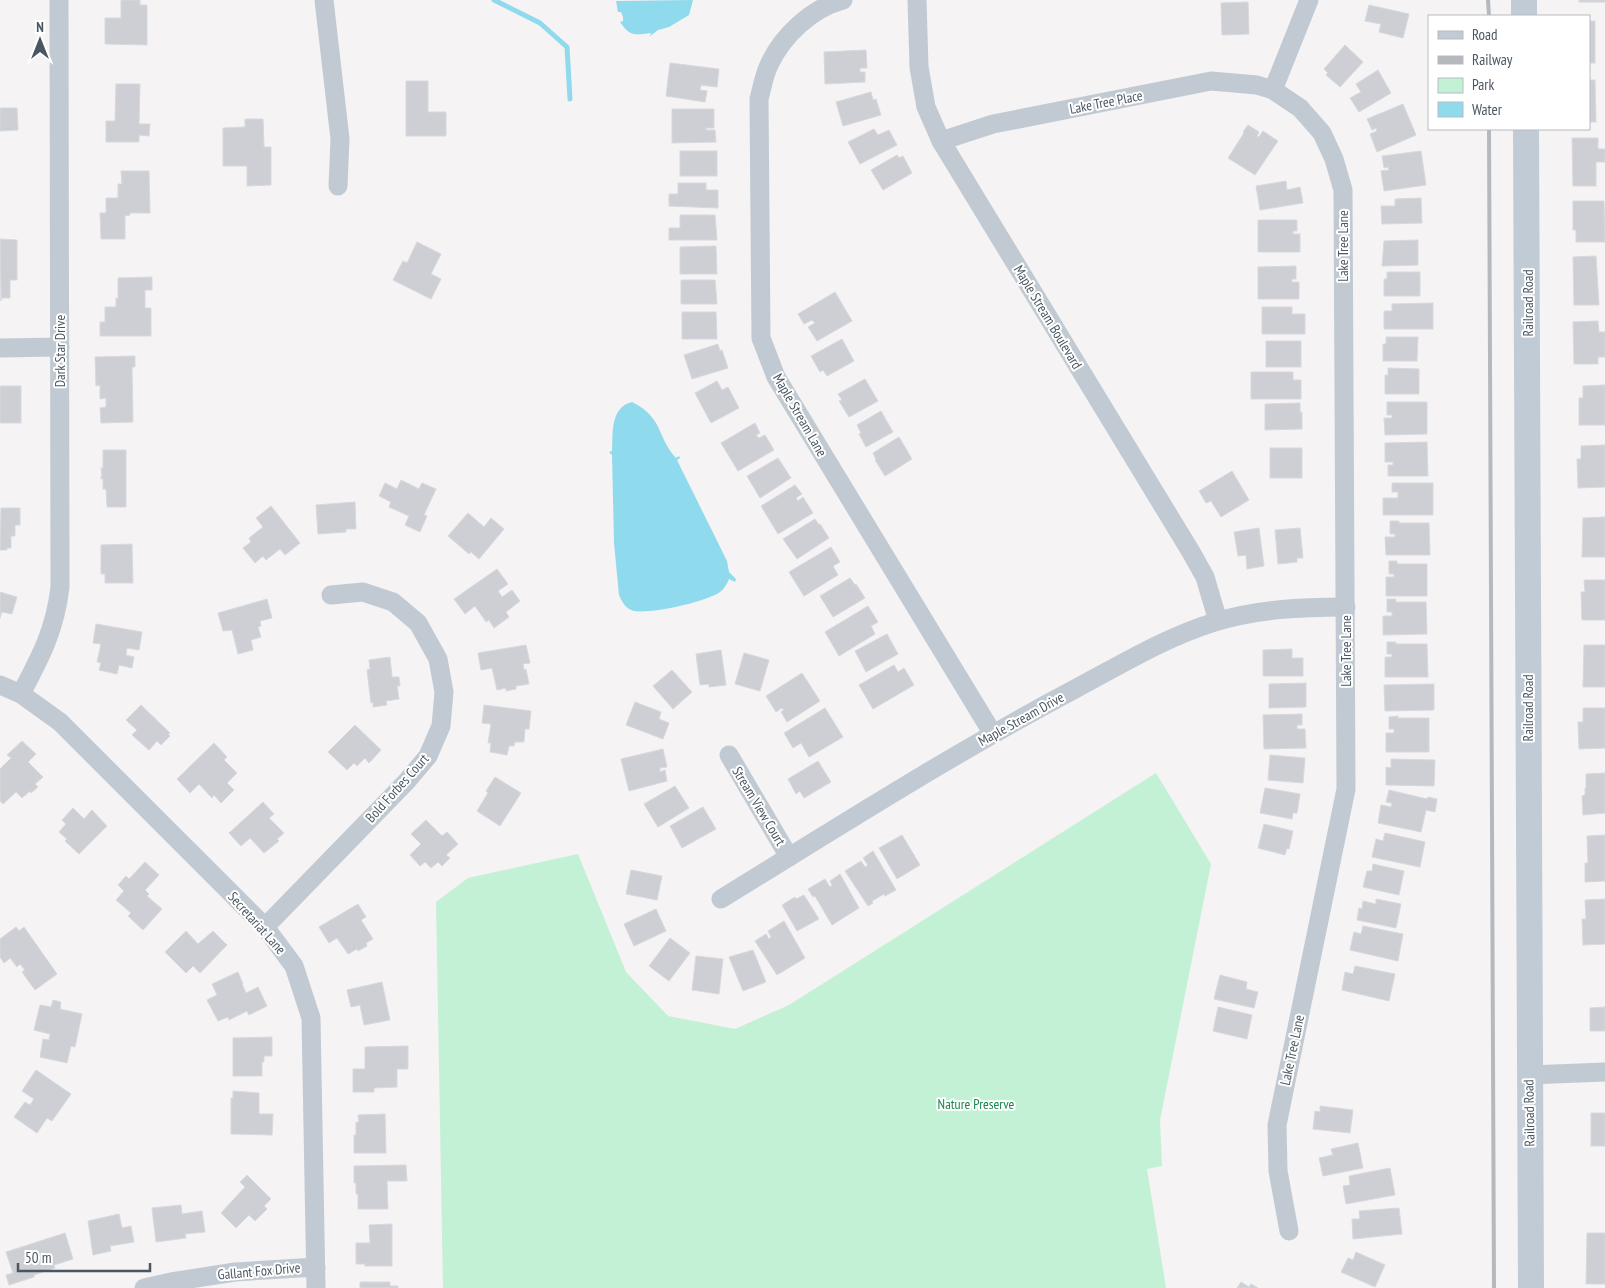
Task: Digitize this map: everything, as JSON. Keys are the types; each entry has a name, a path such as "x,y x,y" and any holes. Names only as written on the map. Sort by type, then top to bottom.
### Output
{"street":[{"name":"Dark Star Drive","path":"21,694 39,661 49,637 60,587 59,0"},
{"path":"324,0 340,139 338,186"},
{"name":"Maple Stream Lane","path":"843,0 834,2 806,18 784,40 768,66 759,99 761,338 776,378 993,734"},
{"name":"Maple Stream Boulevard","path":"917,0 919,67 926,107 941,141 1191,552 1205,577 1218,621"},
{"path":"1273,90 1309,0"},
{"path":"1524,0 1524,15"},
{"name":"Lake Tree Place","path":"941,141 993,124 1211,81 1257,85 1273,90"},
{"name":"Lake Tree Lane","path":"1273,90 1300,108 1322,133 1334,159 1343,190 1346,789 1276,1126 1278,1170 1290,1231"},
{"name":"Railroad Road","path":"1526,130 1531,1288"},
{"path":"0,348 60,347"},
{"name":"Bold Forbes Court","path":"265,927 407,781 428,756 441,726 444,692 438,660 418,623 393,602 363,592 331,595"},
{"name":"Maple Stream Drive","path":"721,898 993,734 1142,654 1186,633 1218,621 1243,615 1303,607 1346,607"},
{"name":"Secretariat Lane","path":"0,685 21,694 60,722 265,927 294,966 311,1018 316,1288"},
{"name":"Stream View Court","path":"729,756 789,857"},
{"path":"1529,1075 1605,1072"},
{"name":"Gallant Fox Drive","path":"144,1288 235,1272 316,1267"}],"green space":[{"name":"Nature Preserve","path":"1156,773 1211,864 1160,1120 1162,1166 1147,1169 1166,1288 443,1288 436,902 468,878 578,854 626,972 668,1016 735,1029 789,1005"}],"water":[{"path":"693,0 689,15 650,36 651,33 633,34 627,30 620,22 623,21 623,17 621,12 618,12 616,1"},
{"path":"632,402 650,414 670,450 676,458 679,456 680,458 677,460 727,561 729,572 736,579 735,582 729,579 720,592 703,600 653,611 634,611 623,603 619,595 614,543 612,455 609,452 612,451 616,415 620,409"}],"building":[{"path":"121,0 140,0 140,5 147,5 147,45 105,44 105,18 121,18"},
{"path":"1579,0 1605,0 1605,2 1579,2"},
{"path":"1248,2 1249,34 1222,35 1221,3"},
{"path":"1369,5 1409,14 1403,38 1379,32 1381,24 1365,21"},
{"path":"1590,21 1595,21 1595,63 1590,63"},
{"path":"1345,45 1363,62 1340,87 1326,75 1328,73 1324,69"},
{"path":"866,50 867,68 860,68 860,72 865,72 865,82 825,84 824,52"},
{"path":"670,63 719,69 717,87 701,85 700,90 707,91 705,102 666,96"},
{"path":"1378,70 1391,93 1359,112 1350,98 1361,92 1356,84"},
{"path":"1590,80 1595,80 1596,122 1590,122"},
{"path":"406,81 428,81 428,112 446,112 446,136 406,136"},
{"path":"116,84 140,84 139,124 150,124 149,136 139,135 139,142 106,142 106,121 115,121"},
{"path":"871,92 873,100 876,99 881,115 843,126 836,102"},
{"path":"1403,104 1416,135 1377,152 1370,134 1377,131 1376,128 1372,130 1367,119"},
{"path":"0,108 17,108 18,130 0,131"},
{"path":"672,109 714,109 714,128 706,128 706,130 715,130 716,142 672,143"},
{"path":"245,119 263,119 264,147 271,147 271,185 247,186 247,166 223,166 223,128 245,127"},
{"path":"1248,125 1259,132 1257,136 1259,137 1263,131 1278,141 1255,175 1228,158"},
{"path":"874,129 878,135 889,130 897,145 860,164 848,142"},
{"path":"1572,138 1598,138 1598,149 1605,149 1605,162 1596,162 1596,186 1573,186"},
{"path":"680,151 717,151 717,176 680,176"},
{"path":"1421,151 1426,185 1384,191 1381,171 1389,170 1388,167 1384,168 1382,156"},
{"path":"897,155 899,158 903,156 912,173 883,190 871,170"},
{"path":"121,171 149,171 150,213 130,213 130,215 125,216 125,239 101,239 100,213 106,213 106,198 118,198 118,184 122,184"},
{"path":"1286,181 1287,190 1300,187 1303,203 1260,210 1256,186"},
{"path":"678,183 706,183 706,190 718,190 718,208 669,206 669,194 678,194"},
{"path":"1421,198 1422,223 1382,224 1381,206 1395,206 1395,199"},
{"path":"1573,201 1604,201 1605,242 1576,242 1576,230 1573,230"},
{"path":"680,215 715,215 717,240 669,240 669,228 680,228"},
{"path":"1258,220 1297,220 1297,231 1293,231 1293,234 1300,234 1300,252 1258,252"},
{"path":"0,239 17,240 17,280 10,280 10,298 1,298 1,301"},
{"path":"1418,240 1418,265 1382,266 1384,241"},
{"path":"417,242 441,254 431,274 441,279 431,299 393,280 403,261 407,263"},
{"path":"716,246 717,274 680,274 680,247"},
{"path":"1596,256 1599,305 1574,305 1573,257"},
{"path":"1296,266 1296,279 1292,279 1292,282 1299,282 1299,299 1258,299 1258,267"},
{"path":"1387,272 1420,272 1420,296 1384,296 1384,279 1387,279"},
{"path":"152,277 152,290 145,290 145,308 151,308 151,336 100,336 100,322 105,322 105,307 116,307 118,278"},
{"path":"681,280 715,280 717,304 681,304"},
{"path":"835,292 852,321 817,341 808,327 815,323 812,320 804,324 798,314"},
{"path":"1433,303 1433,329 1384,329 1384,311 1392,311 1392,304"},
{"path":"1262,307 1292,307 1292,314 1305,314 1305,334 1262,334"},
{"path":"682,312 716,312 717,339 682,339"},
{"path":"1598,321 1599,332 1605,332 1605,357 1598,357 1598,364 1574,364 1573,322"},
{"path":"1386,337 1418,337 1417,361 1383,361 1383,344 1386,344"},
{"path":"842,339 854,361 827,376 823,370 820,372 811,356"},
{"path":"1266,341 1301,341 1301,367 1266,367"},
{"path":"718,344 728,368 692,379 684,355"},
{"path":"135,356 135,367 132,367 133,422 101,423 100,408 106,407 106,398 100,399 100,385 96,386 95,357"},
{"path":"1388,368 1419,369 1419,394 1385,394 1385,375 1388,375"},
{"path":"1251,372 1293,372 1293,380 1301,380 1301,399 1251,399"},
{"path":"865,379 878,401 849,417 839,401 842,400 838,394"},
{"path":"717,381 722,390 728,387 739,408 711,423 695,393"},
{"path":"1605,385 1605,425 1579,425 1579,398 1583,398 1583,386"},
{"path":"0,386 21,386 21,423 0,423"},
{"path":"1387,402 1427,402 1427,434 1385,435 1384,418 1392,418 1392,415 1387,415"},
{"path":"1300,403 1302,429 1265,430 1265,404"},
{"path":"881,411 893,432 866,447 859,434 861,433 857,425"},
{"path":"755,423 760,433 756,435 759,438 765,435 774,450 738,471 721,443"},
{"path":"899,437 912,459 885,476 873,453"},
{"path":"1427,442 1428,476 1388,476 1388,465 1393,465 1393,462 1385,462 1385,443"},
{"path":"1605,445 1605,487 1578,488 1577,459 1581,459 1581,446"},
{"path":"1270,448 1302,448 1302,478 1270,478"},
{"path":"103,450 126,450 126,507 107,507 106,489 103,489 103,479 101,479"},
{"path":"778,458 791,478 760,498 747,476"},
{"path":"1232,471 1249,500 1221,517 1211,501 1206,503 1199,491"},
{"path":"401,480 419,489 422,483 436,489 424,515 427,516 420,532 405,525 409,516 389,507 391,502 379,496 385,483 397,489"},
{"path":"1392,483 1433,483 1433,515 1383,515 1383,498 1398,498 1398,492 1392,492"},
{"path":"795,485 802,494 796,498 798,501 803,497 813,513 778,534 761,506"},
{"path":"355,502 356,529 346,529 346,532 318,534 316,505"},
{"path":"271,506 300,543 285,555 280,549 266,560 263,556 255,563 243,548 251,542 249,538 263,527 256,518"},
{"path":"1,508 20,508 20,525 15,525 15,536 11,536 11,548 7,548 7,550 0,550"},
{"path":"468,513 484,527 491,518 504,529 479,559 471,552 469,554 448,536"},
{"path":"1605,517 1605,557 1582,557 1583,518"},
{"path":"815,519 829,538 797,559 783,539"},
{"path":"1390,521 1399,521 1399,523 1429,523 1430,555 1386,555 1385,537 1395,537 1395,534 1390,534"},
{"path":"1259,528 1264,566 1247,569 1246,555 1238,556 1234,532"},
{"path":"1300,528 1303,558 1297,558 1297,562 1278,564 1275,530"},
{"path":"132,544 133,583 105,583 105,574 101,574 101,545"},
{"path":"831,547 840,562 833,566 838,575 804,596 789,572"},
{"path":"1389,561 1397,561 1397,564 1427,564 1427,596 1386,596 1386,577 1394,577 1394,574 1389,574"},
{"path":"497,569 508,584 498,591 502,597 512,590 520,601 506,612 509,617 494,628 489,620 486,622 475,606 465,614 454,599"},
{"path":"850,578 865,598 833,617 820,596"},
{"path":"1584,580 1605,580 1605,620 1582,620 1581,592 1585,592"},
{"path":"0,592 17,597 12,614 2,612 0,618"},
{"path":"267,599 272,618 260,621 261,626 258,627 261,637 251,640 253,650 238,654 232,630 223,631 218,613"},
{"path":"1387,599 1396,599 1396,602 1426,602 1427,634 1383,635 1383,616 1392,616 1392,612 1387,612"},
{"path":"868,606 878,622 871,626 875,634 839,656 825,632"},
{"path":"96,624 142,632 139,650 127,648 126,655 134,657 132,668 119,665 117,674 99,670 101,663 97,662 101,644 93,643"},
{"path":"887,634 898,654 866,672 855,651"},
{"path":"1387,642 1396,642 1396,644 1427,644 1428,677 1385,677 1385,657 1392,657 1392,654 1387,654"},
{"path":"526,645 530,663 523,664 529,684 516,686 516,689 506,691 506,688 497,690 492,668 481,670 478,653"},
{"path":"1584,645 1605,645 1605,687 1583,687"},
{"path":"1292,649 1292,658 1303,658 1303,676 1263,676 1263,650"},
{"path":"721,650 726,685 709,687 709,684 700,685 696,654"},
{"path":"744,653 769,660 760,691 735,684"},
{"path":"390,657 392,677 399,677 400,686 397,686 399,699 386,701 387,705 373,707 367,670 370,669 369,660"},
{"path":"894,665 898,672 904,668 914,685 873,709 859,685"},
{"path":"672,670 692,692 673,709 653,686"},
{"path":"802,673 820,701 787,722 781,712 784,710 782,708 776,712 766,696"},
{"path":"1306,683 1306,707 1269,708 1269,684"},
{"path":"1434,684 1434,710 1385,711 1384,685"},
{"path":"635,702 661,712 659,719 669,723 663,739 626,725"},
{"path":"141,705 170,733 168,734 170,736 161,745 157,741 149,750 132,735 137,730 126,720"},
{"path":"484,705 531,711 529,729 525,729 524,742 515,742 514,746 509,746 507,755 490,752 491,743 488,743 491,724 482,723"},
{"path":"825,708 843,737 809,757 801,743 793,748 784,733"},
{"path":"1583,708 1605,708 1605,748 1579,749 1578,722 1583,722"},
{"path":"1302,714 1302,725 1297,725 1297,729 1305,729 1306,748 1264,749 1263,715"},
{"path":"1398,716 1398,718 1429,718 1429,752 1386,752 1386,733 1394,733 1394,729 1389,729 1389,717"},
{"path":"355,725 381,750 369,763 365,758 357,766 354,763 347,770 328,752"},
{"path":"22,741 36,754 28,762 43,777 35,784 38,787 31,793 30,791 22,798 16,792 3,804 0,801 0,769 11,758 7,755"},
{"path":"214,743 227,757 224,760 237,773 227,783 234,790 221,803 214,795 212,798 199,784 190,793 177,779"},
{"path":"663,749 667,767 660,768 660,772 665,770 667,781 629,791 621,759"},
{"path":"1270,755 1305,758 1303,783 1268,780"},
{"path":"1391,759 1435,760 1434,786 1386,785 1386,767 1391,768"},
{"path":"818,761 831,782 804,798 800,791 796,794 788,779"},
{"path":"1605,773 1605,813 1583,815 1582,796 1585,795 1586,774"},
{"path":"495,777 521,793 500,826 477,811"},
{"path":"675,786 689,808 658,827 644,804"},
{"path":"1265,788 1300,794 1297,813 1293,813 1292,819 1260,813"},
{"path":"1389,790 1427,799 1428,797 1437,799 1435,812 1426,810 1421,832 1378,823 1381,805 1391,807 1392,803 1386,802"},
{"path":"263,802 274,814 269,818 284,833 277,839 279,841 264,853 250,838 241,846 229,833"},
{"path":"703,807 716,829 682,848 670,826"},
{"path":"73,808 84,819 92,810 107,826 79,854 65,841 67,839 59,832 66,824 62,820"},
{"path":"426,820 442,836 447,832 458,844 446,855 450,858 442,866 438,862 431,868 425,862 420,866 410,855 421,844 411,834"},
{"path":"1264,824 1293,831 1289,849 1287,848 1285,855 1258,848"},
{"path":"1385,833 1425,842 1420,867 1372,857 1376,839 1383,841"},
{"path":"902,835 920,865 897,879 879,848"},
{"path":"1605,835 1605,881 1585,882 1585,863 1588,863 1587,836"},
{"path":"873,851 896,890 885,896 884,894 872,901 873,903 868,906 845,871 861,861 865,867 868,865 863,858"},
{"path":"145,862 159,875 145,890 149,894 147,896 162,909 143,930 128,916 131,913 116,900 124,891 118,885 126,876 129,879"},
{"path":"1373,864 1404,871 1399,895 1363,887 1367,871 1372,871"},
{"path":"631,870 662,876 657,900 626,894"},
{"path":"840,874 859,908 832,925 815,896 813,897 808,889 825,879 830,887 832,885 830,881"},
{"path":"804,895 819,919 797,931 782,905 795,897 796,899"},
{"path":"1376,899 1401,904 1396,928 1357,920 1359,908 1362,909 1363,901 1376,904"},
{"path":"1605,899 1605,944 1583,945 1582,919 1586,919 1585,900"},
{"path":"358,904 366,917 361,920 373,939 366,943 367,946 348,954 337,938 329,943 319,927"},
{"path":"656,909 666,931 634,946 624,924"},
{"path":"784,921 805,958 777,975 755,941 766,934 769,939 771,937 768,931"},
{"path":"1363,926 1403,934 1398,961 1350,950 1354,932 1361,934"},
{"path":"16,927 19,931 24,927 57,974 35,990 22,972 25,970 20,964 17,967 10,958 4,963 0,957 0,939"},
{"path":"186,931 198,944 213,931 227,945 200,973 193,966 186,973 165,952"},
{"path":"670,938 690,953 669,981 649,966"},
{"path":"753,950 766,982 743,991 729,957"},
{"path":"696,956 723,959 719,994 692,990"},
{"path":"1355,966 1395,974 1389,1001 1342,990 1345,972 1353,974"},
{"path":"238,972 246,993 258,987 267,1006 249,1015 247,1011 229,1020 228,1017 218,1021 207,1000 217,995 212,984"},
{"path":"1220,975 1247,982 1246,989 1258,992 1254,1008 1214,999"},
{"path":"382,982 390,1020 364,1025 360,1005 351,1007 347,990"},
{"path":"53,1000 61,1002 60,1009 82,1014 75,1047 71,1046 67,1063 40,1057 43,1039 49,1040 50,1034 34,1030 40,1005 51,1007"},
{"path":"1218,1007 1252,1015 1247,1039 1213,1031"},
{"path":"1605,1007 1605,1031 1590,1031 1590,1008"},
{"path":"272,1037 272,1056 264,1056 262,1076 233,1076 233,1038"},
{"path":"408,1046 408,1069 397,1069 397,1087 374,1088 374,1092 353,1092 353,1069 365,1069 365,1047"},
{"path":"36,1070 71,1094 52,1121 47,1118 37,1133 14,1117 25,1102 30,1105 34,1099 22,1091"},
{"path":"233,1091 259,1093 259,1114 273,1114 272,1135 231,1134 231,1098 233,1098"},
{"path":"1320,1106 1353,1110 1350,1133 1313,1129 1315,1111 1320,1112"},
{"path":"1591,1113 1605,1113 1605,1146 1591,1146"},
{"path":"385,1114 386,1153 354,1153 354,1135 356,1135 356,1122 359,1122 358,1115"},
{"path":"1358,1143 1363,1168 1323,1176 1319,1158 1333,1155 1331,1149"},
{"path":"406,1165 407,1181 387,1181 388,1209 358,1209 358,1194 356,1194 356,1183 354,1183 354,1166"},
{"path":"1390,1168 1395,1195 1346,1204 1343,1186 1350,1185 1349,1176"},
{"path":"247,1175 271,1199 264,1206 267,1209 255,1221 249,1215 236,1228 221,1213 245,1187 240,1182"},
{"path":"181,1205 182,1214 202,1211 205,1232 185,1234 186,1238 156,1242 152,1208"},
{"path":"1399,1208 1402,1234 1353,1239 1352,1219 1360,1219 1359,1211"},
{"path":"119,1214 122,1228 131,1226 134,1242 110,1246 111,1251 93,1255 88,1221"},
{"path":"392,1224 392,1266 356,1264 356,1243 370,1243 369,1225"},
{"path":"65,1233 73,1259 54,1265 55,1268 34,1275 34,1277 9,1285 6,1275 13,1273 6,1252"},
{"path":"1587,1233 1605,1233 1605,1284 1586,1284"},
{"path":"1356,1252 1385,1265 1375,1287 1341,1272 1348,1258 1353,1260"},
{"path":"360,1282 390,1282 390,1286 398,1286 398,1288 360,1288"},
{"path":"1241,1282 1249,1287 1251,1284 1258,1288 1237,1288"}],"waterway":[{"path":"494,0 540,23 567,47 570,99"}],"railway":[{"path":"1488,0 1489,15"},
{"path":"1489,130 1494,1288"}]}
